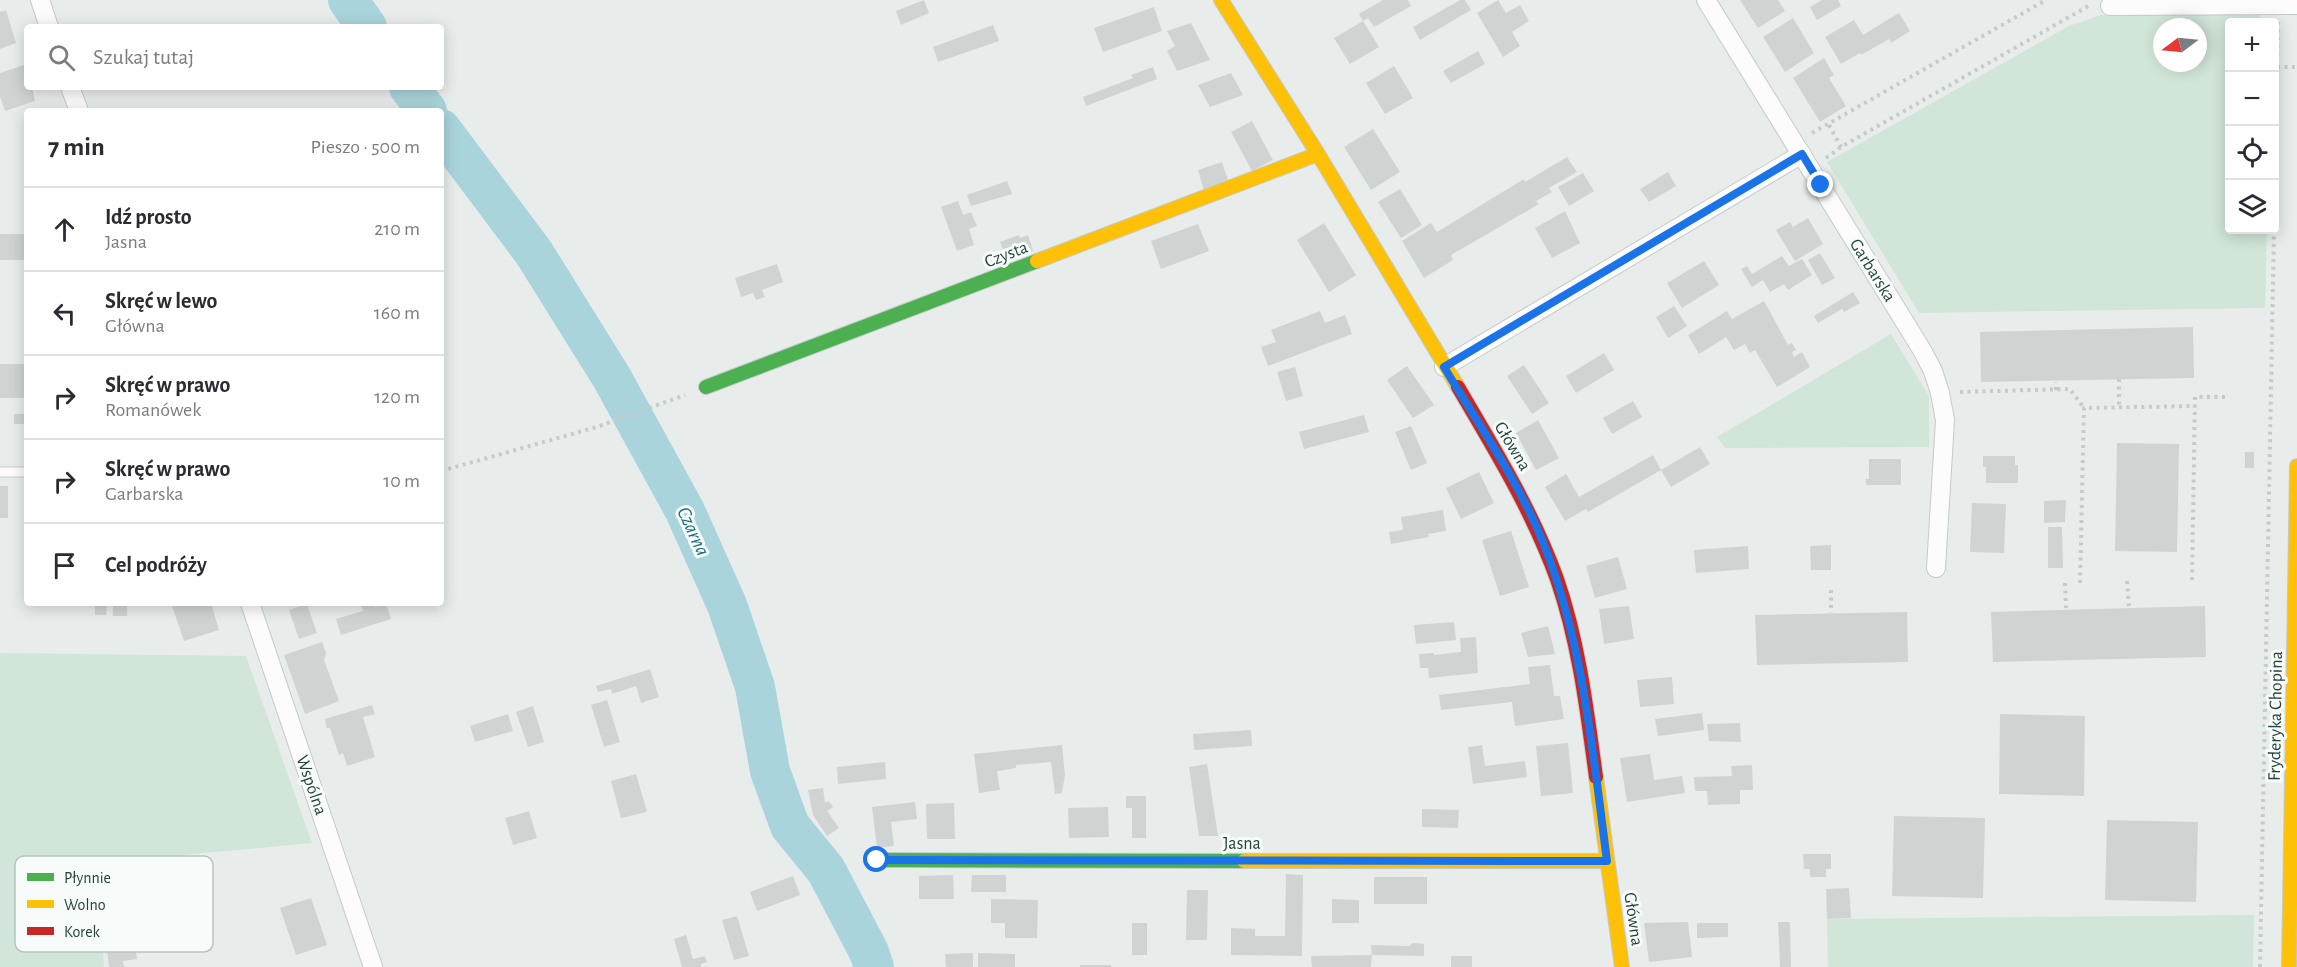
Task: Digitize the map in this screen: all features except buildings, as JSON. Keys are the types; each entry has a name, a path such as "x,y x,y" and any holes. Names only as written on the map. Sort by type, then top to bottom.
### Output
{"street":[{"path":"40,0 48,24"},
{"name":"Główna","path":"1221,0 1318,154 1516,485 1537,529 1557,580 1583,684 1622,967"},
{"name":"Garbarska","path":"1706,0 1933,371 1945,420 1936,568"},
{"path":"2105,3 2297,5"},
{"path":"71,90 78,108"},
{"name":"Czysta","path":"706,387 1318,154"},
{"path":"1444,367 1802,154"},
{"name":"Fryderyka Chopina","path":"2289,967 2297,466"},
{"name":"Wspólna","path":"251,606 373,967"},
{"name":"Jasna","path":"877,860 1607,861"}],"lane":[{"path":"0,472 24,472"}],"path":[{"path":"1809,134 1829,125 2046,0"},
{"path":"1826,168 1824,159 1841,147 2105,3"},
{"path":"2279,67 2297,68"},
{"path":"2275,180 2277,72"},
{"path":"1829,125 1841,147"},
{"path":"2260,967 2274,234"},
{"path":"2119,379 2119,407"},
{"path":"2056,382 2056,390"},
{"path":"444,470 597,427 706,387"},
{"path":"1940,393 2070,389 2084,408 2080,583"},
{"path":"2192,580 2195,398 2226,397"},
{"path":"2084,408 2195,406"},
{"path":"2127,581 2128,606"},
{"path":"2065,583 2066,608"},
{"path":"1831,590 1831,614"}],"green space":[{"path":"2258,14 2260,18 2225,18 2225,234 2267,234 2265,308 1919,313 1827,162 2069,26 2101,15"},
{"path":"1891,334 1929,396 1929,447 1725,448 1717,437"},
{"path":"0,653 246,656 312,843 183,856 15,856 15,952 103,952 104,967 0,967"},
{"path":"2254,915 2253,967 1828,967 1827,919"}],"waterway":[{"name":"Czarna","path":"348,0 365,24"},
{"name":"Czarna","path":"411,90 425,108"},
{"name":"Czarna","path":"444,133 534,253 612,378 685,511 727,605 755,687 770,771 790,826 826,870 869,952 874,967"}],"traffic: fast":[{"path":"706,387 1037,261"},
{"path":"877,860 1244,861"}],"traffic: slow":[{"path":"1221,0 1318,154 1458,387"},
{"path":"1037,261 1318,154"},
{"path":"2289,967 2297,466"},
{"path":"1596,777 1622,967"},
{"path":"1244,861 1607,861"}],"traffic: jam":[{"path":"1458,387 1524,505 1557,579 1577,652 1596,777"}],"route":[{"path":"877,860 1607,861 1583,684 1557,580 1537,529 1516,485 1444,367 1802,154 1821,185"}]}
